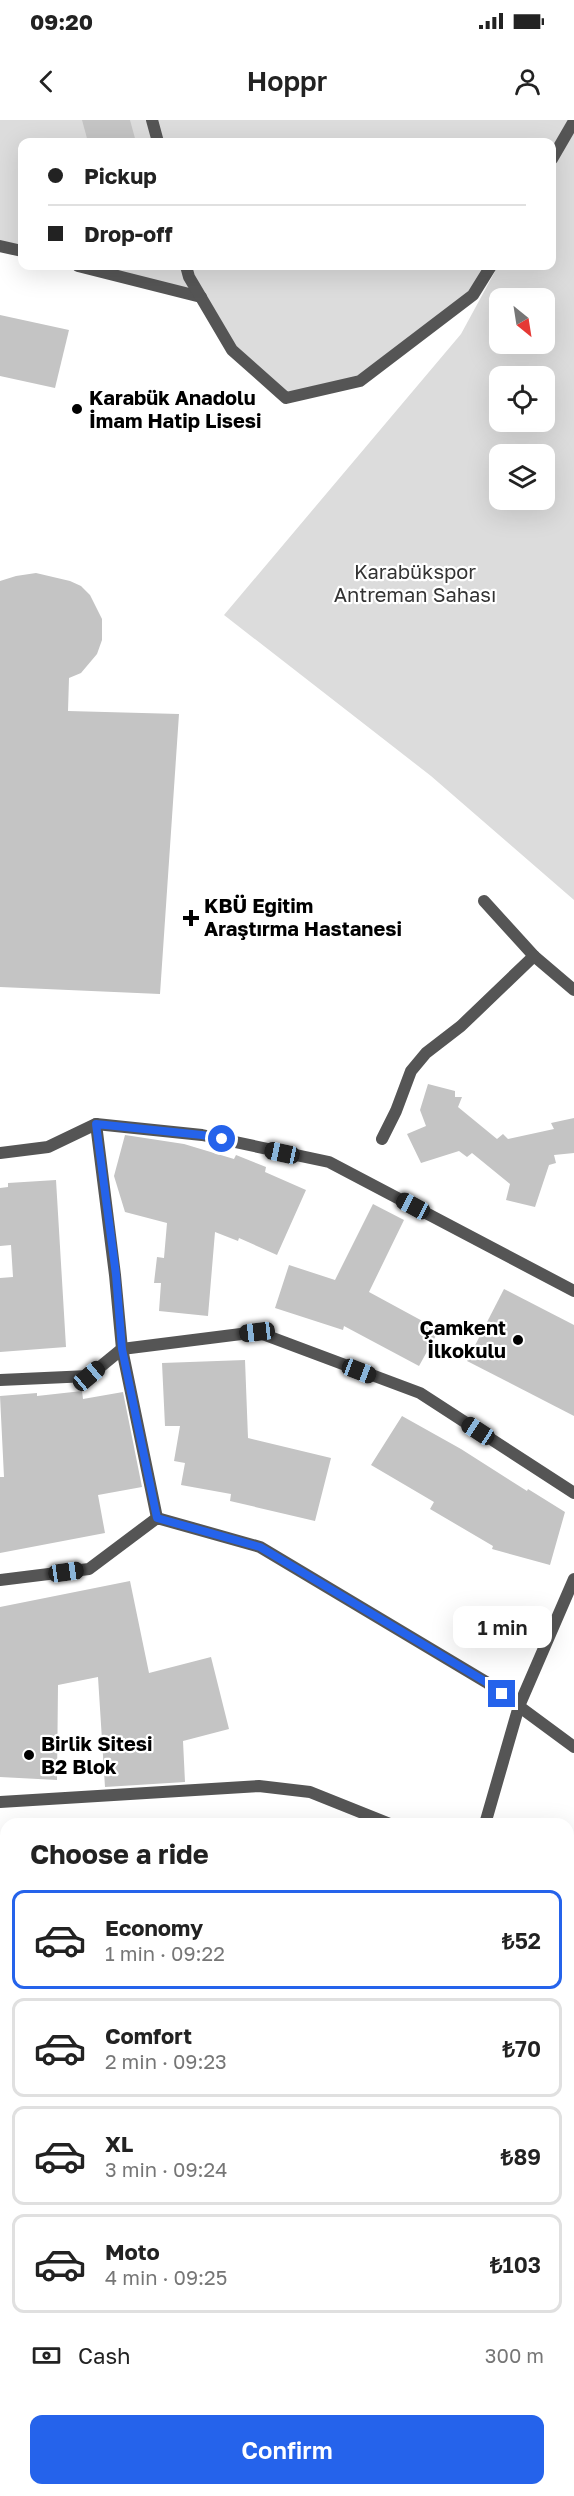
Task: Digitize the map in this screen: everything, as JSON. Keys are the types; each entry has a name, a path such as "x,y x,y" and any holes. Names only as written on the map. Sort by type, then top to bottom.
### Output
{"street":[{"path":"152,120 157,138"},
{"path":"556,152 574,121"},
{"path":"0,246 18,250"},
{"path":"94,270 201,297"},
{"path":"187,270 232,350 286,398 360,381 473,296 488,270"},
{"path":"484,901 534,956 574,990"},
{"path":"382,1139 396,1111 405,1083 426,1053 462,1026 534,956"},
{"path":"0,1153 48,1147 96,1124 202,1135 329,1162 574,1291"},
{"path":"96,1124 116,1275 122,1349 157,1518"},
{"path":"0,1380 89,1376 122,1349 257,1332 420,1394 574,1493"},
{"path":"0,1580 89,1569 157,1518"},
{"path":"157,1518 260,1547 486,1682 574,1747"},
{"path":"487,1818 519,1706 574,1578"},
{"path":"0,1802 259,1786 310,1792 375,1818"}],"green space":[{"name":"Karabükspor Antreman Sahası","path":"0,120 574,120 574,900 431,776 224,615 461,334 496,270 556,270 556,138 18,138 18,254 0,249"},
{"path":"85,270 489,270 473,295 360,381 286,398 232,350 201,297"}],"building":[{"path":"82,120 130,120 135,138 87,138"},
{"path":"0,315 69,330 55,388 0,376"},
{"path":"36,573 81,586 90,595 102,619 102,640 97,654 81,673 69,678 68,711 179,714 160,994 0,987 0,581"},
{"path":"428,1084 455,1091 455,1097 462,1097 458,1107 497,1139 503,1134 508,1139 554,1129 551,1123 574,1118 574,1153 554,1155 556,1163 549,1165 535,1207 506,1200 510,1184 472,1153 467,1157 459,1151 421,1163 407,1134 426,1126 420,1110"},
{"path":"125,1135 184,1144 234,1159 236,1155 266,1167 265,1172 306,1190 277,1255 239,1238 238,1241 215,1232 208,1316 159,1311 161,1283 154,1283 157,1257 164,1258 167,1223 125,1212 114,1176"},
{"path":"56,1180 66,1347 0,1352 0,1278 13,1277 11,1245 0,1246 0,1188 8,1187 8,1183"},
{"path":"373,1204 404,1220 369,1292 439,1330 419,1366 344,1326 343,1330 275,1308 289,1265 335,1280"},
{"name":"Çamkent İlkokulu","path":"504,1289 574,1325 574,1416 467,1361"},
{"path":"245,1360 248,1438 331,1458 315,1521 230,1501 231,1494 181,1485 185,1463 174,1461 180,1426 165,1426 162,1363"},
{"path":"82,1391 83,1399 123,1392 142,1487 98,1495 105,1533 0,1553 0,1477 4,1477 0,1396 37,1393 37,1396"},
{"path":"402,1416 565,1512 550,1565 492,1549 493,1546 430,1509 434,1502 371,1465"},
{"path":"130,1581 149,1673 211,1657 229,1729 183,1741 185,1782 105,1787 98,1677 58,1685 57,1780 0,1777 0,1607"}],"place":[{"name":"Karabük Anadolu İmam Hatip Lisesi","path":"77,409"},
{"name":"KBÜ Eğitim Araştırma Hastanesi","path":"191,918"},
{"name":"Çamkent İlkokulu","path":"518,1340"},
{"name":"Birlik Sitesi B2 Blok","path":"29,1755"}],"route":[{"path":"222,1139 96,1124 116,1275 122,1349 157,1518 260,1547 486,1682 502,1694"}]}
